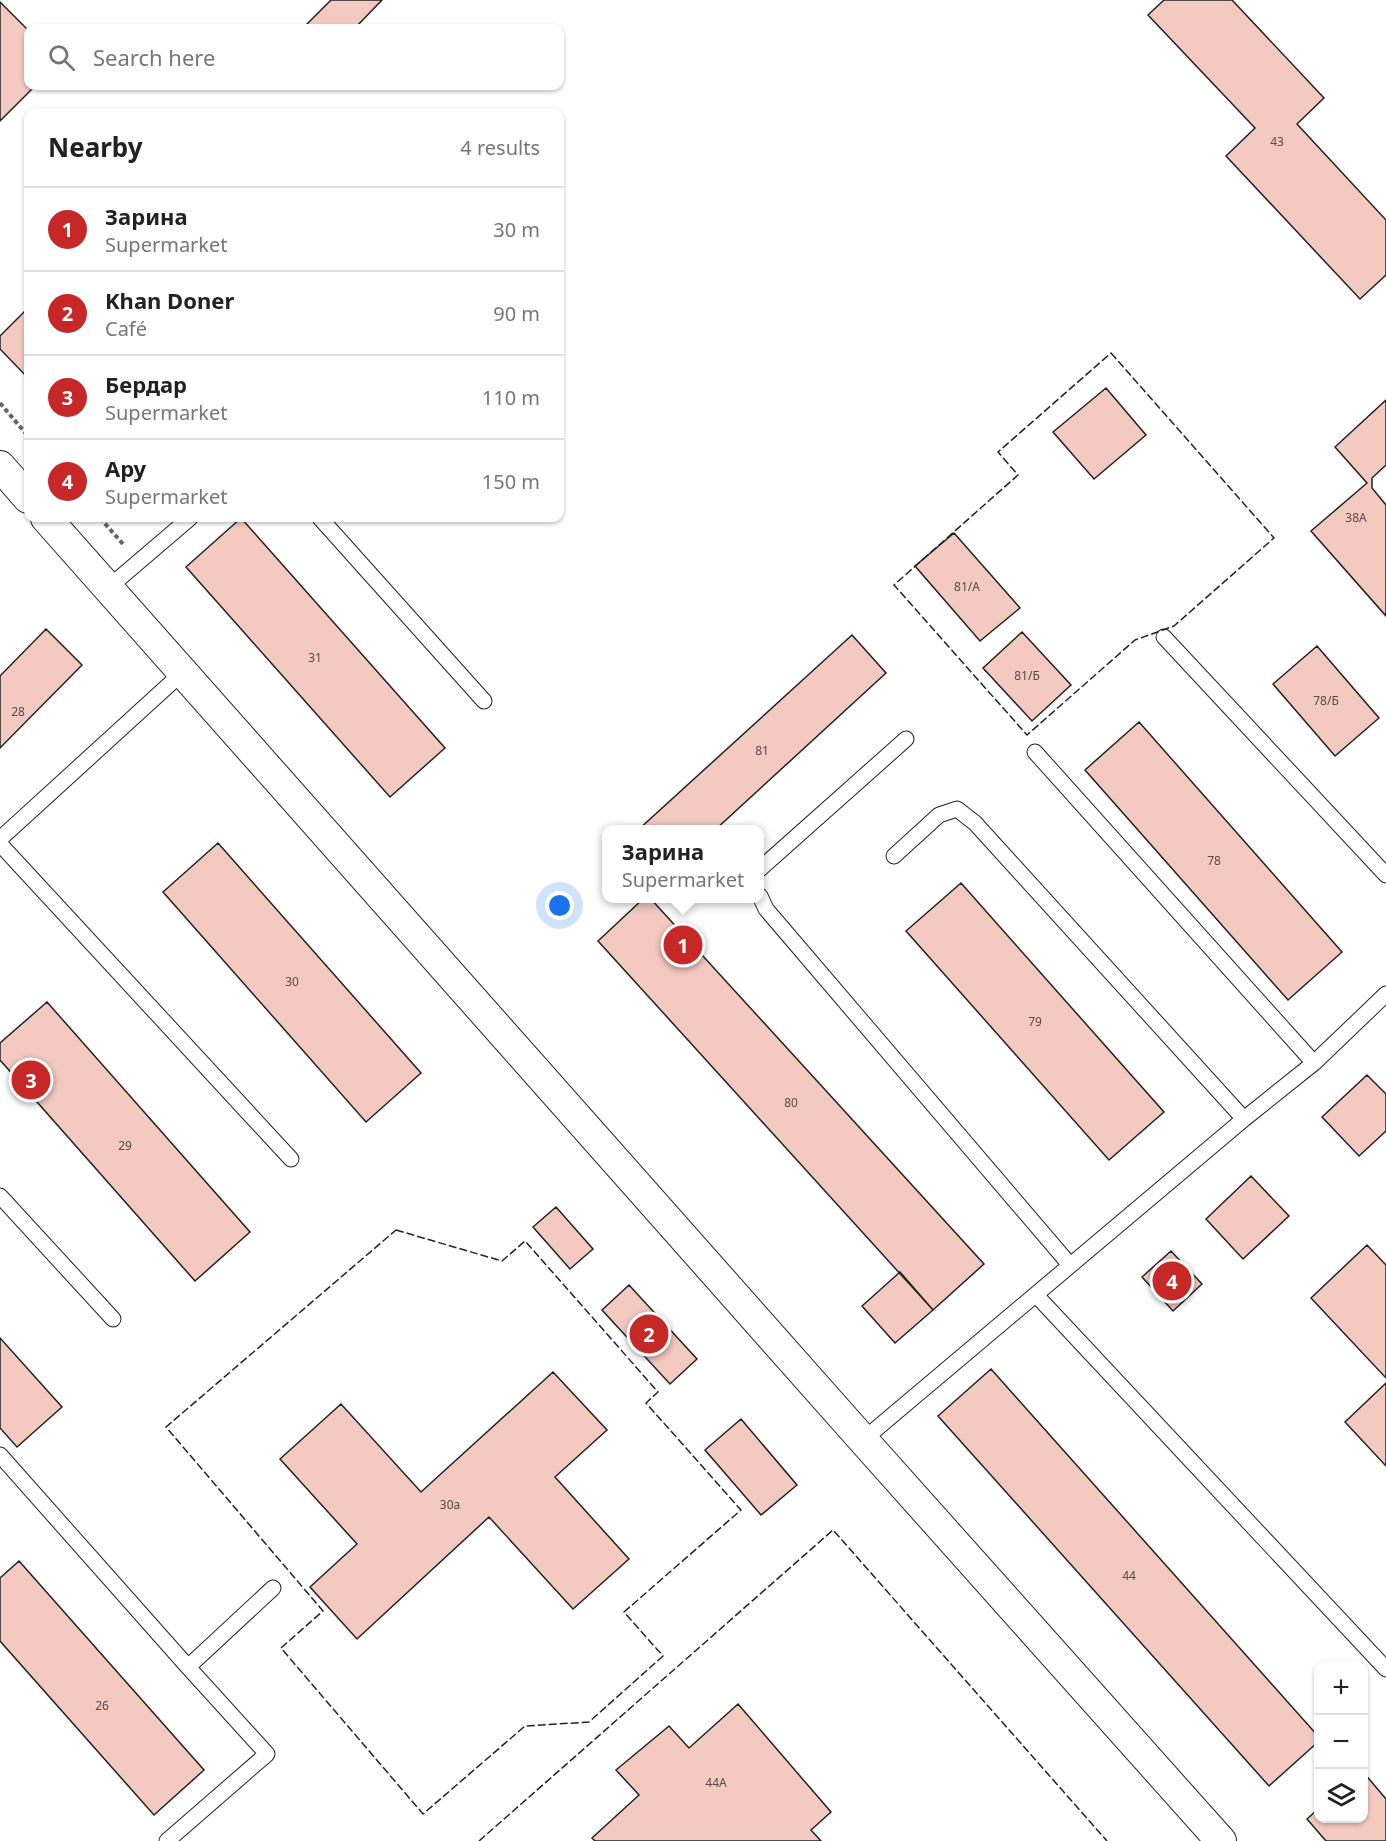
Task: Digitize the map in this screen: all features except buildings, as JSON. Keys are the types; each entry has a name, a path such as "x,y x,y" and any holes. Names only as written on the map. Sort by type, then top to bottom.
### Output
{"street":[{"path":"0,466 24,493"},
{"path":"50,522 1221,1841"}],"lane":[{"path":"108,588 185,522"},
{"path":"324,522 484,701"},
{"path":"1164,637 1386,875"},
{"path":"183,672 0,842 291,1159"},
{"path":"764,865 906,739"},
{"path":"1035,752 1314,1063"},
{"path":"894,856 939,815 957,809 975,823 1244,1119"},
{"path":"763,903 1070,1265"},
{"path":"863,1440 1244,1119 1314,1063 1386,994"},
{"path":"0,1196 113,1319"},
{"path":"1036,1295 1386,1669"},
{"path":"0,1455 267,1754 167,1841"},
{"path":"188,1667 273,1588"}],"path":[{"path":"0,403 24,431"},
{"path":"103,522 138,562"}],"fence":[{"path":"1111,353 1274,538 1174,626 1135,640 1027,735 894,585 1018,475 998,452 1111,353"},
{"path":"396,1230 502,1261 525,1241 658,1392 646,1403 741,1510 624,1612 663,1656 589,1722 525,1726 423,1814 281,1648 323,1611 166,1427 396,1230"},
{"path":"479,1841 833,1530 1107,1841"}],"place":[{"name":"Зарина","path":"683,945"},
{"name":"Бердар","path":"31,1080"},
{"name":"Ару","path":"1172,1281"},
{"name":"Khan Doner","path":"649,1334"}]}
